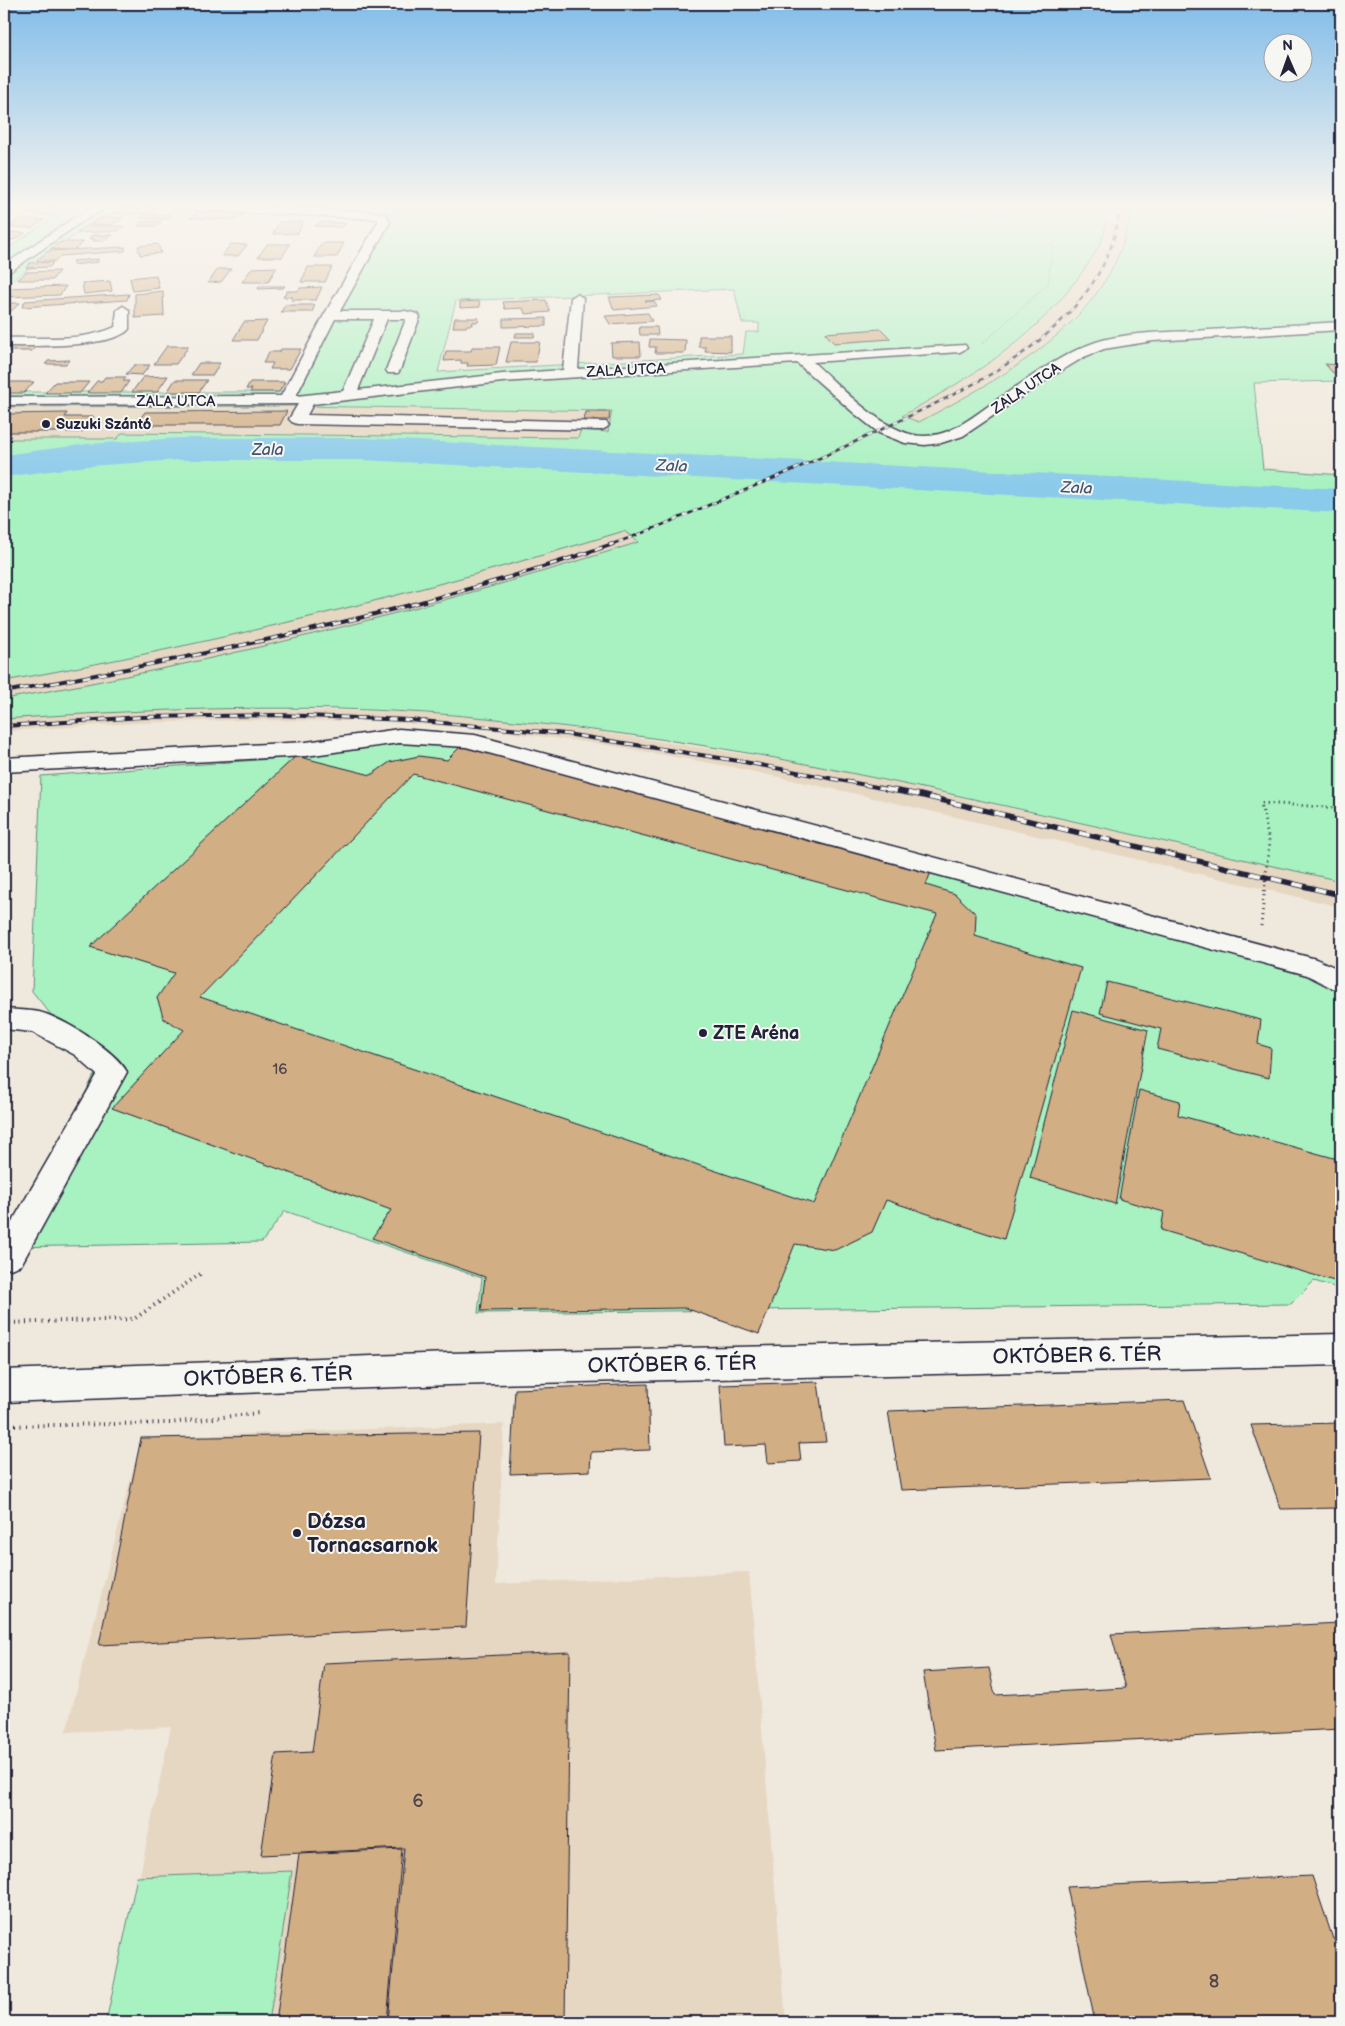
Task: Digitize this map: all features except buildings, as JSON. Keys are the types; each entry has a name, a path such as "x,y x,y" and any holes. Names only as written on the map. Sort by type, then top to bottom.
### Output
{"street":[{"path":"286,400 339,302"},
{"name":"ZALA UTCA","path":"570,374 577,302"},
{"path":"4,342 84,339 109,335 122,329 123,310"},
{"path":"331,315 405,315 413,317 394,368 360,369"},
{"path":"349,394 382,315"},
{"name":"ZALA UTCA","path":"801,359 876,426 896,436 925,440 942,439 965,429 1079,354 1101,345 1153,337 1341,326"},
{"name":"ZALA UTCA","path":"4,401 306,400 418,386 960,348"},
{"path":"306,400 297,419 601,426"},
{"path":"4,765 306,749 399,736 467,740 1316,968 1341,980"},
{"path":"4,1019 37,1022 85,1048 113,1072 10,1255"},
{"name":"OKTÓBER 6. TÉR","path":"4,1386 450,1369 1341,1349"}],"path":[{"path":"960,348 970,344 984,344 1029,302"},
{"path":"1258,953 1269,842 1261,803 1341,808"},
{"path":"4,1323 134,1319 202,1273"}],"shaded area":[{"path":"1059,302 1087,302 1057,336 1009,372 919,422 902,416 999,357 1025,337"},
{"path":"292,406 612,411 608,432 581,431 578,438 122,433 117,439 4,439 4,408"},
{"path":"624,531 640,541 438,603 188,664 4,699 4,681 201,643 424,588"},
{"path":"214,709 400,712 485,718 600,732 814,765 1341,881 1341,907 848,792 732,767 608,745 482,729 374,721 240,720 135,723 4,731 4,719 103,712"},
{"path":"504,1424 496,1584 749,1572 786,2022 109,2022 171,1727 66,1732 141,1438"}],"green space":[{"path":"335,302 456,302 438,372 743,354 746,332 759,332 759,323 742,323 737,302 1059,302 1019,340 997,357 902,416 919,422 988,384 1022,362 1054,338 1089,302 1341,302 1341,381 1254,383 1263,469 1341,475 1341,881 882,779 693,744 568,727 426,713 305,708 124,712 4,719 4,699 165,668 324,631 482,589 639,542 624,531 394,596 239,634 4,681 4,439 117,439 122,433 578,438 581,430 608,432 612,411 292,406 4,407 4,392 287,392"},
{"name":"ZTE Aréna","path":"394,742 464,743 1320,978 1341,994 1341,1289 1314,1281 1291,1304 478,1313 482,1278 285,1211 262,1242 11,1247 96,1071 32,991 41,776 271,759"},
{"path":"292,1871 269,2022 106,2022 137,1877"}],"waterway":[{"name":"Zala","path":"4,466 87,455 180,449 363,449 1341,501"}],"railway":[{"path":"609,545 834,452 977,382 1027,350 1050,331 1078,302"},
{"path":"4,692 158,663 311,630 463,591 613,544"},
{"path":"4,726 142,717 279,715 410,720 566,734 739,761 892,790"},
{"path":"886,789 920,795 1341,895"}],"place":[{"name":"Suzuki Szántó","path":"46,424"},
{"name":"ZTE Aréna","path":"703,1033"},
{"name":"Dózsa Tornacsarnok","path":"297,1533"}]}
